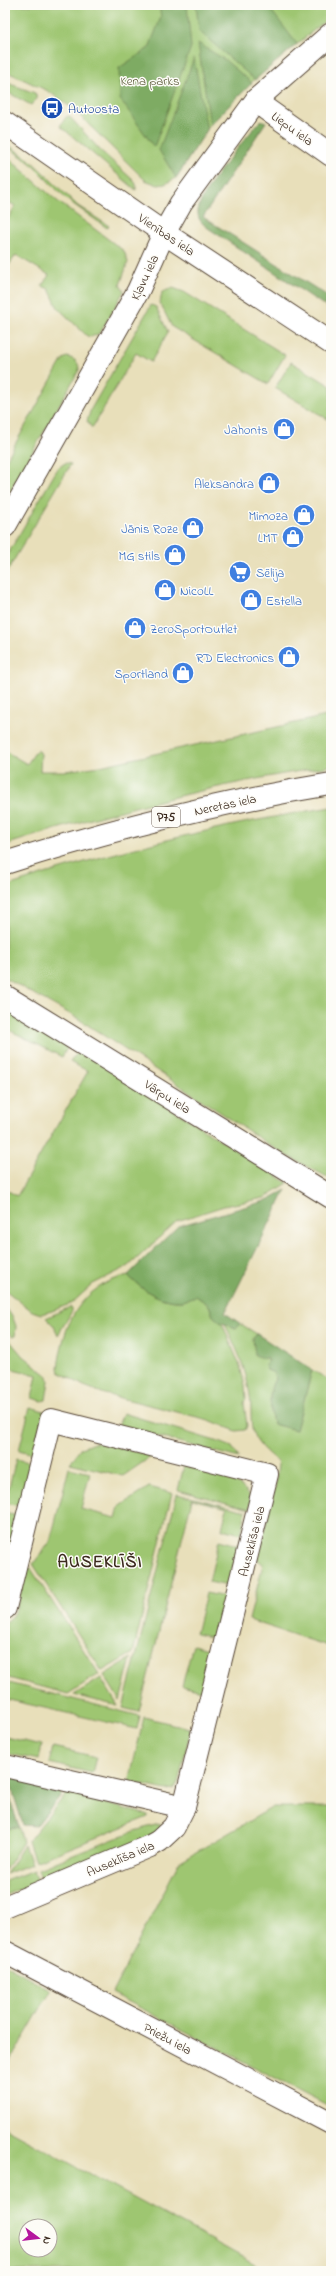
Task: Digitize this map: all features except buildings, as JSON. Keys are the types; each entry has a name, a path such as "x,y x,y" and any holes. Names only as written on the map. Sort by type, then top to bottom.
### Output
{"street":[{"name":"Kļavu iela","path":"5,526 138,291 164,232 181,203 258,99 331,34"},
{"name":"Liepu iela","path":"258,99 266,108 331,154"},
{"name":"Vienības iela","path":"5,123 164,232 331,343"},
{"name":"Neretas iela","path":"5,864 120,829 196,810 331,784"},
{"name":"Vārpu iela","path":"5,996 331,1197"},
{"name":"Auseklīša iela","path":"5,1608 51,1420 267,1474 184,1807 175,1826 160,1841 5,1907"},
{"path":"5,1766 184,1807"},
{"name":"Priežu iela","path":"5,1952 331,2123"}],"green space":[{"name":"Kena parks","path":"5,5 331,5 331,16 253,81 210,125 176,178 165,184 158,185 145,180 72,108 48,91 5,71"},
{"path":"159,5 187,5 191,47 154,147 120,99 119,68 149,48 161,17"},
{"path":"196,5 267,5 297,44 255,80 199,31"},
{"path":"198,43 225,60 252,83 210,125"},
{"path":"194,58 207,130 176,178 159,150"},
{"path":"5,82 35,93 37,99 31,105 5,91"},
{"path":"69,116 100,150 133,180 136,184 136,190 60,126 66,117"},
{"path":"261,120 266,122 203,217 331,298 331,310 208,228 199,218 198,213 205,193 224,166"},
{"path":"5,143 30,160 78,206 109,226 107,228 66,199 29,162 5,145"},
{"path":"5,155 56,200 124,251 128,262 120,285 124,291 100,333 91,337 87,336 58,308 49,289 42,286 49,275 16,255 9,265 5,263 5,224 15,206 5,200"},
{"path":"173,288 184,292 285,355 268,384 172,327 160,303 162,292"},
{"path":"151,305 156,307 168,332 151,362 136,353 92,428 87,421 91,409"},
{"path":"67,357 76,361 79,370 5,500 5,462 63,359"},
{"path":"291,362 331,386 331,421 275,388"},
{"path":"65,463 71,464 5,575 5,559 58,468"},
{"path":"331,715 331,766 248,781 166,799 5,845 5,751 27,764 36,751 39,751 41,754 40,771 65,771 100,766"},
{"path":"331,807 331,1179 282,1153 77,1018 5,978 5,887 85,862 166,840 248,822"},
{"path":"5,1002 69,1045 62,1057 5,1028"},
{"path":"78,1052 84,1053 288,1183 264,1198 224,1206 177,1221 129,1266 93,1284 72,1303 41,1314 32,1311 5,1290 5,1189 17,1196 88,1071 70,1062"},
{"path":"286,1190 225,1313 241,1324 236,1328 220,1322 213,1316 209,1305 196,1296 180,1301 164,1299 150,1293 138,1285 128,1275 178,1226 265,1201"},
{"path":"128,1275 138,1285 150,1293 164,1299 180,1301 196,1296 209,1305 213,1316 222,1323 240,1366 245,1386 246,1399 244,1403 247,1426 245,1430 236,1431 209,1420 105,1394 84,1386 59,1372 58,1368 65,1336 77,1309 86,1298 98,1288 111,1281"},
{"path":"5,1306 13,1318 16,1326 15,1336 12,1337 5,1328"},
{"path":"70,1307 72,1308 72,1311 58,1335 54,1326 46,1318"},
{"path":"225,1324 236,1328 241,1324 257,1334 253,1339 269,1361 265,1365 267,1370 274,1373 275,1380 270,1395 273,1424 296,1430 312,1370 331,1381 331,1647 249,1620 263,1564 257,1559 275,1488 278,1465 277,1461 265,1451 253,1434 250,1398 244,1369"},
{"path":"257,1334 312,1370 296,1430 273,1424 270,1395 275,1379 274,1373 267,1370 265,1365 269,1361 267,1357 264,1359 255,1355 253,1339"},
{"path":"5,1335 20,1353 48,1376 49,1381 46,1400 42,1401 32,1398 37,1375 5,1367"},
{"path":"30,1407 44,1411 33,1454 19,1450"},
{"path":"123,1413 222,1443 232,1447 239,1458 118,1426"},
{"path":"94,1443 101,1443 152,1456 123,1476 70,1463 81,1448"},
{"path":"16,1459 31,1463 20,1506 5,1503"},
{"path":"184,1466 220,1476 238,1484 250,1496 250,1509 178,1490"},
{"path":"69,1468 90,1473 81,1509 116,1518 119,1507 149,1487 172,1493 133,1653 102,1671 33,1564 50,1542"},
{"path":"177,1494 246,1511 241,1534 222,1529 227,1508 192,1499 139,1712 123,1708"},
{"path":"5,1513 18,1516 7,1558 5,1558"},
{"path":"219,1540 238,1545 228,1586 209,1582"},
{"path":"30,1567 99,1674 68,1694 5,1677 5,1622 14,1613 26,1573"},
{"path":"206,1593 225,1597 215,1638 196,1634"},
{"path":"193,1645 212,1650 202,1691 182,1686"},
{"path":"131,1658 120,1701 104,1675"},
{"path":"101,1678 118,1706 74,1695"},
{"path":"5,1682 140,1716 137,1729 5,1699"},
{"path":"144,1717 189,1728 190,1733 178,1783 174,1789 166,1790 129,1782"},
{"path":"5,1737 42,1745 39,1760 5,1753"},
{"path":"53,1747 96,1757 92,1773 49,1763"},
{"path":"8,1776 66,1789 36,1826 23,1825"},
{"path":"5,1781 19,1828 13,1827 5,1831"},
{"path":"70,1789 85,1798 148,1815 148,1817 35,1862 28,1841"},
{"path":"273,1807 331,1807 331,2107 112,1993 179,1862"},
{"path":"159,1824 162,1832 42,1881 38,1869 134,1831"},
{"path":"13,1827 19,1828 23,1842 5,1870 5,1831"},
{"path":"24,1845 31,1864 6,1874"},
{"path":"34,1870 38,1882 5,1895 5,1881"},
{"path":"5,1964 51,1990 5,2070"},
{"path":"5,2128 268,2271 5,2271"}],"place":[{"name":"Autoosta","path":"52,108"},
{"name":"Jahonts","path":"284,429"},
{"name":"Aleksandra","path":"269,483"},
{"name":"Mimoza","path":"304,515"},
{"name":"Jānis Roze","path":"193,528"},
{"name":"LMT","path":"293,537"},
{"name":"MG stils","path":"175,555"},
{"name":"Sēlija","path":"240,572"},
{"name":"NicoLL","path":"165,590"},
{"name":"Estella","path":"251,600"},
{"name":"ZeroSportOutlet","path":"135,628"},
{"name":"RD Electronics","path":"289,657"},
{"name":"Sportland","path":"183,673"}],"district":[{"name":"AUSEKLĪŠI","path":"100,1561"}]}
